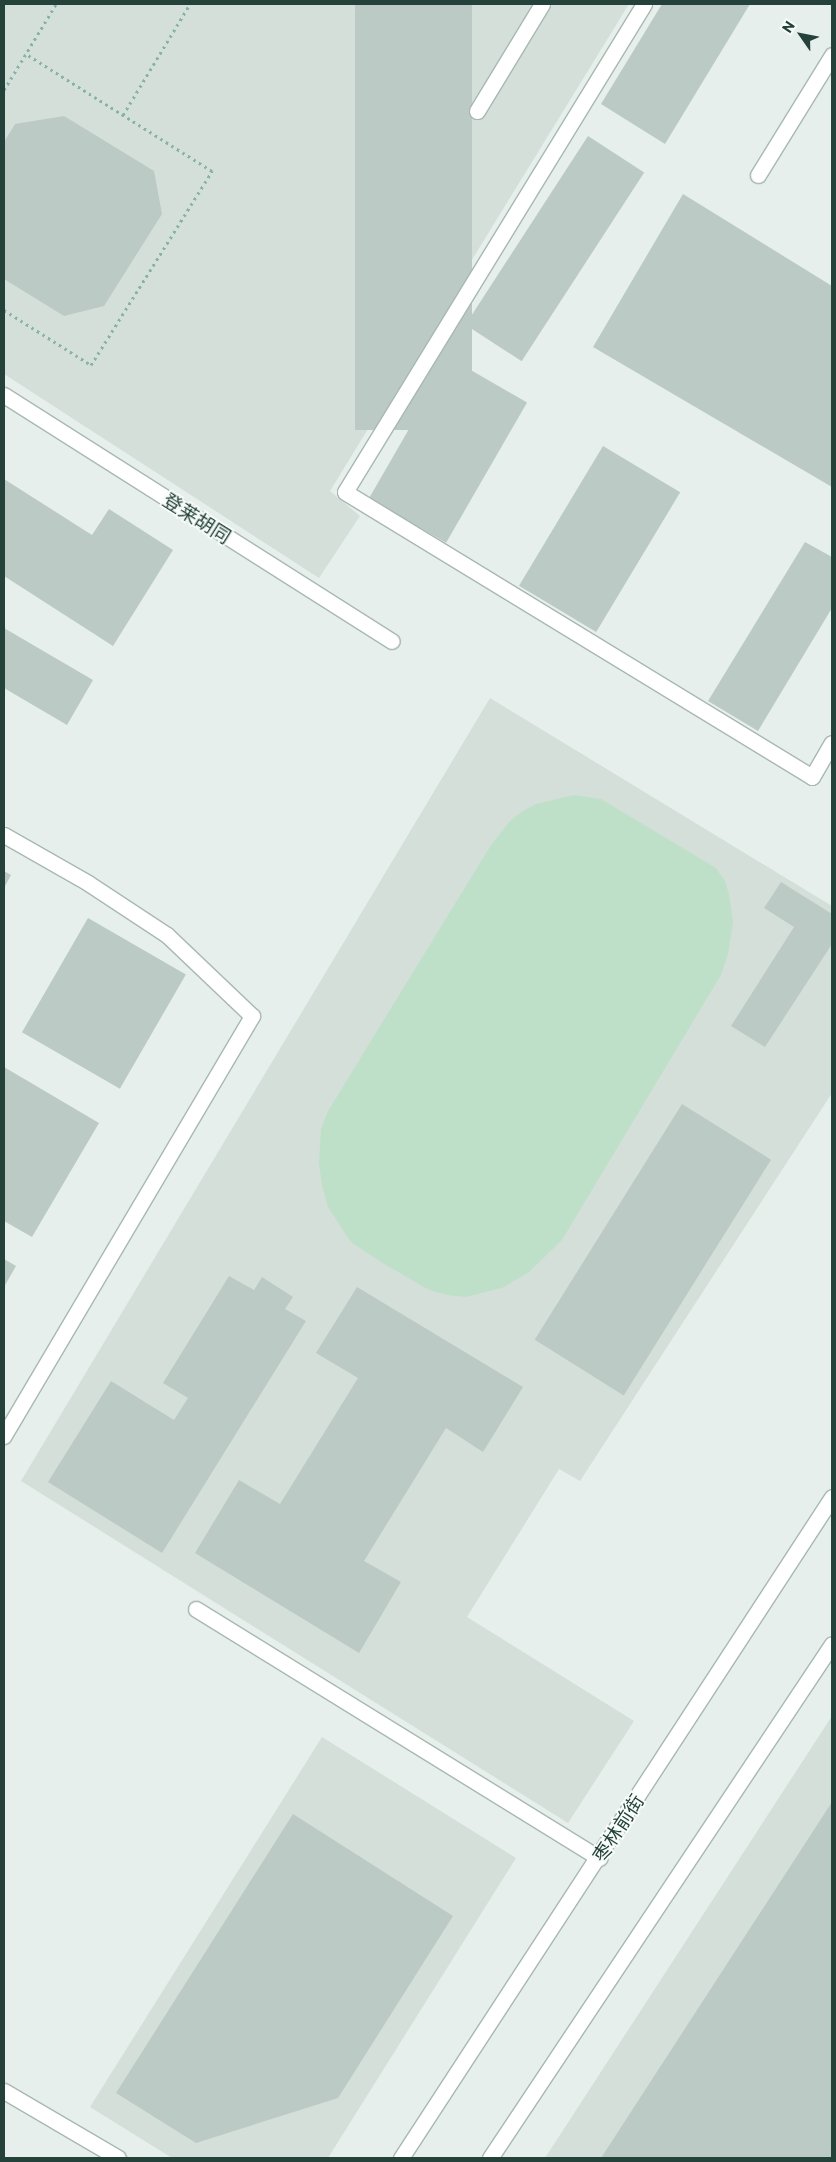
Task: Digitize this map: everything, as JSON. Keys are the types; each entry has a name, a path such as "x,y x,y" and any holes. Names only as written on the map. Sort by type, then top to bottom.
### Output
{"street":[{"path":"477,111 542,4"},
{"path":"644,4 345,492 812,777 832,743"},
{"path":"758,175 832,55"},
{"name":"登莱胡同","path":"4,395 391,641"},
{"path":"4,835 88,883 167,935 252,1016 4,1436"},
{"name":"枣林前街","path":"401,2158 599,1858 832,1497"},
{"path":"196,1609 599,1858"},
{"path":"490,2158 832,1644"},
{"path":"4,2090 118,2158"}],"path":[{"path":"4,90 56,4"},
{"path":"123,115 190,4"},
{"path":"4,310 91,365 212,171 26,54"}],"shaded area":[{"path":"4,4 629,4 330,491 360,516 319,578 4,374"},
{"path":"490,698 832,906 832,1093 580,1481 559,1469 467,1617 634,1721 568,1823 21,1481"},
{"path":"832,1716 832,2158 545,2158"},
{"path":"322,1737 516,1858 328,2158 172,2158 90,2107"}],"green space":[{"path":"574,795 601,799 716,868 725,881 729,894 733,923 728,954 721,975 562,1240 529,1272 502,1288 466,1297 447,1295 429,1290 352,1243 328,1207 322,1186 319,1163 321,1129 328,1111 491,845 510,821 523,811 536,804"}],"building":[{"path":"355,4 472,4 472,430 355,430"},
{"path":"662,4 750,4 665,144 601,104"},
{"path":"64,116 154,171 162,214 104,306 64,316 4,279 4,142 15,124"},
{"path":"588,136 644,172 522,361 465,325"},
{"path":"683,194 832,286 832,487 593,347"},
{"path":"450,358 527,402 446,543 369,498"},
{"path":"603,446 680,492 596,632 519,586"},
{"path":"4,479 92,535 109,509 173,550 113,646 4,576"},
{"path":"805,542 832,557 832,608 758,731 708,701"},
{"path":"4,628 93,680 67,725 4,688"},
{"path":"4,871 11,875 4,888"},
{"path":"781,882 832,914 832,944 765,1047 731,1026 794,927 764,908"},
{"path":"88,918 186,974 120,1089 22,1032"},
{"path":"4,1067 99,1123 32,1237 4,1221"},
{"path":"682,1104 771,1160 624,1395 535,1340"},
{"path":"4,1259 16,1266 4,1287"},
{"path":"229,1276 254,1290 262,1277 293,1297 285,1309 306,1321 162,1553 48,1482 111,1381 174,1420 188,1398 163,1383"},
{"path":"357,1287 523,1387 483,1452 446,1428 364,1561 401,1582 359,1653 195,1553 239,1480 280,1504 358,1378 316,1353"},
{"path":"832,1802 832,2158 601,2158"},
{"path":"293,1814 453,1916 338,2098 196,2143 116,2093"}]}
